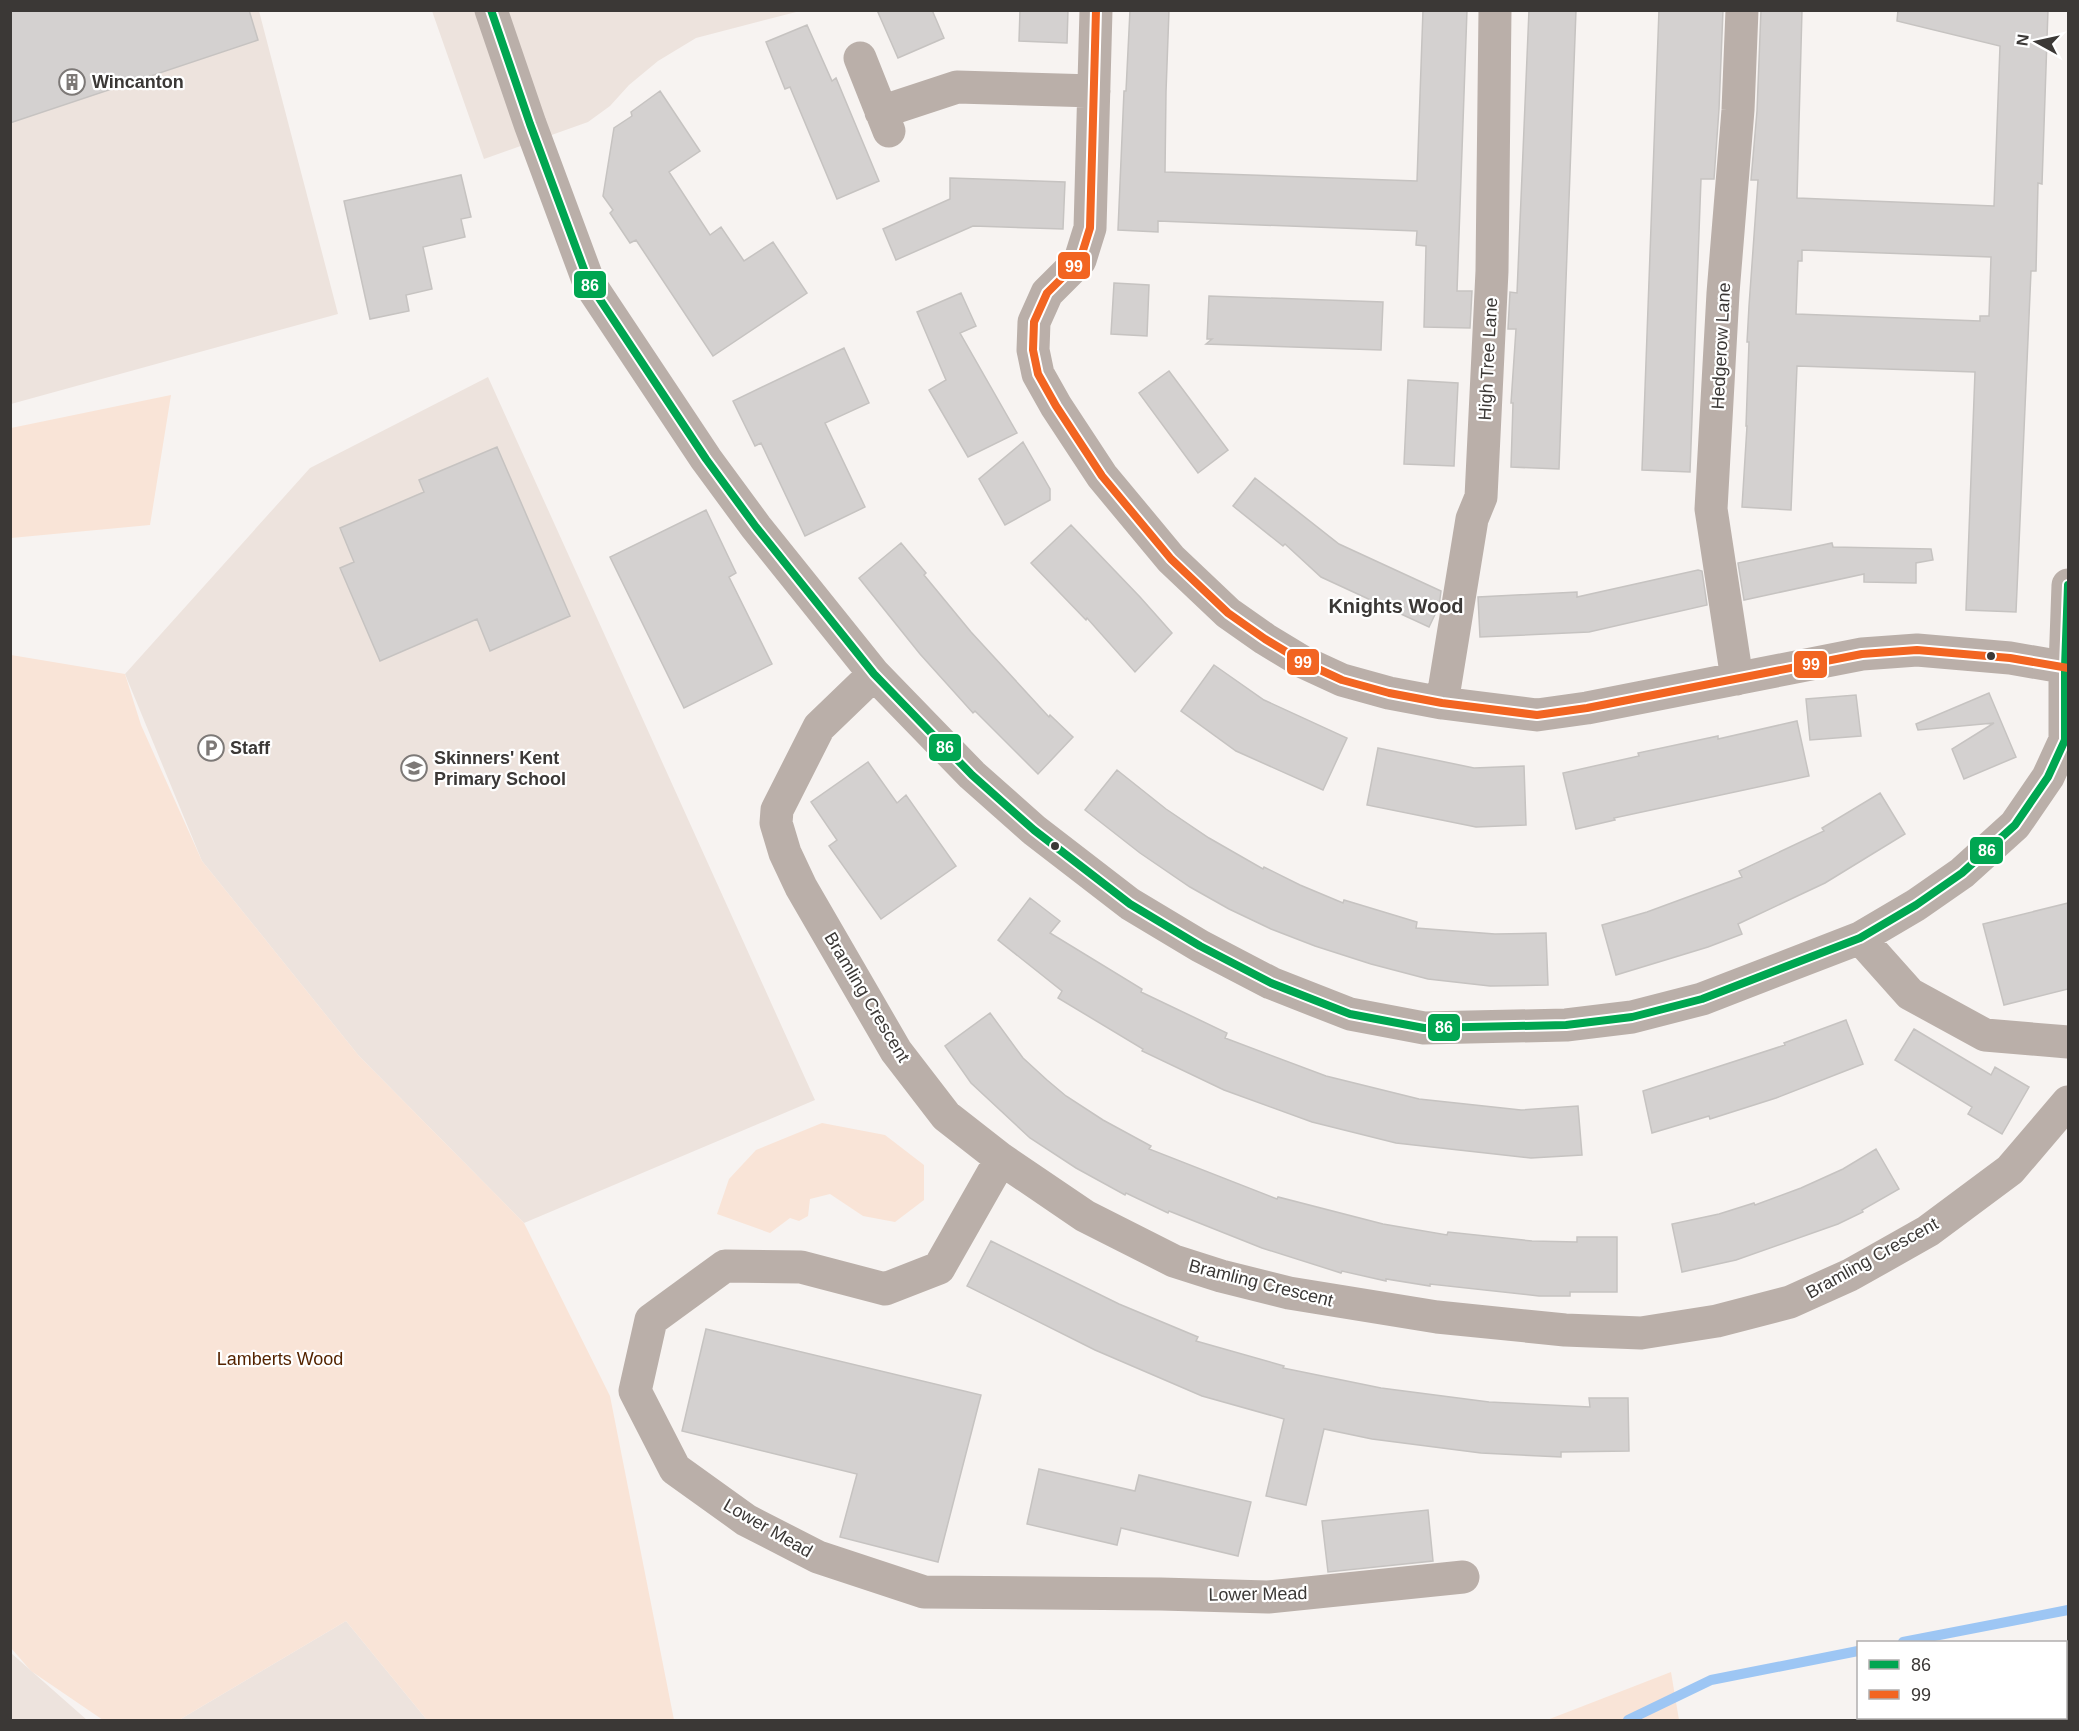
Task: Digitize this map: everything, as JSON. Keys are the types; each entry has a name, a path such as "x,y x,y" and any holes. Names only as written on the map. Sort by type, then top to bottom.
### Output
{"street":[{"path":"492,10 562,212 592,289 743,510 826,617 874,674 972,775 1034,830 1130,904 1200,946 1271,983 1350,1014 1424,1028 1566,1024 1632,1017 1702,999 1860,938 1916,905 1962,873 2015,825 2048,777 2065,740 2068,585"},
{"path":"1096,10 1090,228 1080,260 1047,293 1034,322 1033,350 1038,374 1102,476 1171,559 1228,614 1304,662 1342,680 1389,693 1442,703 1537,715 1587,708 1862,654 1917,650 2010,658 2067,668"},
{"name":"High Tree Lane","path":"1442,703 1472,519 1481,497 1492,271 1495,10"},
{"name":"Hedgerow Lane","path":"1737,679 1711,509 1723,293 1738,110 1742,10"},
{"path":"860,58 886,122 957,87 1094,91"},
{"name":"Bramling Crescent","path":"874,674 819,727 777,810 776,823 785,853 801,887 896,1051 946,1116 1001,1159 1085,1216 1174,1261 1221,1276 1289,1293 1427,1316 1565,1330 1641,1333 1717,1321 1790,1302 1850,1275 1928,1231 2010,1170 2068,1102"},
{"path":"1860,938 1910,994 1985,1035 2068,1042"},
{"name":"Lower Mead","path":"1001,1159 939,1268 885,1289 801,1267 724,1266 651,1320 635,1391 675,1469 746,1520 818,1557 924,1592 1268,1597 1463,1577"}],"shaded area":[{"path":"11,11 259,11 338,314 11,404"},
{"path":"432,11 800,11 696,38 658,61 629,85 610,106 588,122 484,159"},
{"name":"Skinners' Kent Primary School","path":"488,377 815,1100 524,1223 359,1056 202,861 125,674 310,468"},
{"path":"346,1621 427,1720 179,1720"},
{"path":"11,1653 87,1720 11,1720"}],"green space":[{"path":"171,395 150,525 11,538 11,428"},
{"name":"Lamberts Wood","path":"11,655 125,674 141,725 202,861 359,1056 524,1223 610,1396 674,1720 427,1720 346,1621 179,1720 103,1720 31,1671 11,1648"},
{"path":"822,1123 885,1135 924,1165 924,1200 895,1222 863,1216 830,1194 810,1199 808,1216 799,1221 790,1218 770,1233 717,1214 729,1179 756,1150"},
{"path":"1671,1672 1679,1720 1547,1720"}],"building":[{"name":"Wincanton","path":"10,10 249,10 258,40 10,123"},
{"path":"877,10 932,10 944,38 898,58"},
{"path":"1020,10 1068,10 1067,43 1019,41"},
{"path":"1130,10 1169,10 1165,172 1417,181 1423,10 1467,10 1457,291 1472,291 1470,328 1424,327 1426,246 1416,245 1417,231 1158,221 1158,232 1118,230"},
{"path":"1529,10 1576,10 1559,469 1511,467 1513,403 1511,403 1516,329 1508,329 1510,292 1517,293"},
{"path":"1659,10 1723,10 1714,179 1701,179 1690,472 1642,470"},
{"path":"1761,10 1802,10 1797,198 1994,206 2000,46 1897,21 1898,10 2048,10 2042,184 2038,183 2036,271 2031,271 2016,612 1966,610 1975,372 1797,366 1791,510 1742,507 1747,426 1749,342 1747,342 1758,180 1751,180 1757,111","holes":["1802,250 1991,257 1989,316 1980,316 1980,321 1796,314 1798,261 1802,261"]},
{"path":"807,25 832,81 836,78 879,181 837,199 790,87 785,89 766,42"},
{"path":"660,91 700,151 669,172 710,235 721,227 744,261 773,242 807,293 713,356 636,240 630,243 610,213 613,210 603,196 614,128 632,116 631,112"},
{"path":"461,175 471,217 461,219 465,237 423,247 432,289 406,295 409,311 370,319 344,201"},
{"path":"950,178 1065,182 1063,229 973,226 896,260 883,229 950,199"},
{"path":"1114,283 1149,285 1147,336 1111,334"},
{"path":"961,293 976,326 960,333 1017,433 968,457 929,390 946,380 917,312"},
{"path":"1209,296 1383,302 1381,350 1206,344 1212,339 1207,339"},
{"path":"844,348 869,403 825,423 865,507 805,536 761,443 755,446 733,401"},
{"path":"1169,371 1228,450 1198,473 1139,393"},
{"path":"1408,380 1458,383 1454,466 1404,464"},
{"path":"1023,442 1050,489 1050,500 1005,525 979,479"},
{"path":"497,447 570,616 490,651 477,619 380,661 340,568 354,562 340,528 424,492 419,480"},
{"path":"1255,478 1339,544 1441,591 1439,606 1429,627 1321,577 1285,544 1283,546 1233,506"},
{"path":"706,510 736,573 729,577 772,664 684,708 610,557"},
{"path":"1071,525 1172,633 1135,672 1087,618 1086,620 1031,563"},
{"path":"901,543 971,632 1049,717 1050,715 1073,737 1038,774 975,711 973,713 920,654 859,578"},
{"path":"1832,543 1833,547 1931,549 1933,560 1916,563 1916,583 1864,582 1864,574 1744,600 1738,563"},
{"path":"1702,571 1707,605 1589,632 1480,637 1478,597 1577,592 1577,597"},
{"path":"1214,665 1264,700 1347,738 1323,790 1236,751 1181,711"},
{"path":"1989,693 2016,757 1964,779 1952,749 1994,723 1918,730 1916,724"},
{"path":"1856,695 1861,736 1810,740 1806,699"},
{"path":"1797,721 1809,776 1614,818 1615,820 1576,829 1563,773 1639,756 1638,753 1718,736 1718,739"},
{"path":"1378,748 1474,768 1524,766 1526,825 1476,827 1367,805"},
{"path":"868,762 897,803 906,795 956,866 881,919 829,846 837,840 811,802"},
{"path":"1117,770 1166,809 1209,838 1263,869 1264,867 1343,903 1344,900 1417,922 1416,928 1495,934 1546,933 1548,985 1490,986 1428,979 1315,946 1229,909 1190,887 1140,853 1085,810"},
{"path":"1880,793 1905,834 1825,883 1738,924 1742,934 1708,947 1616,975 1602,925 1647,912 1742,877 1739,871 1824,831 1822,828"},
{"path":"1030,898 1060,921 1050,933 1142,989 1141,992 1227,1033 1225,1038 1326,1076 1419,1099 1521,1110 1578,1106 1582,1155 1531,1158 1396,1143 1312,1122 1224,1090 1142,1051 1143,1049 1058,998 1062,991 998,940"},
{"path":"2068,903 2068,989 2004,1005 1983,924"},
{"path":"990,1013 1023,1058 1047,1080 1066,1096 1103,1120 1151,1146 1149,1149 1277,1199 1278,1197 1383,1224 1447,1235 1448,1232 1532,1241 1577,1242 1577,1237 1617,1237 1617,1292 1570,1292 1570,1296 1539,1296 1430,1284 1430,1286 1386,1279 1386,1281 1342,1271 1341,1273 1262,1248 1169,1211 1168,1213 1126,1193 1125,1195 1076,1168 1030,1138 971,1083 945,1046"},
{"path":"1846,1020 1863,1064 1776,1098 1710,1119 1709,1116 1652,1133 1643,1091 1785,1045 1784,1043"},
{"path":"1914,1029 1991,1075 1995,1067 2029,1087 2002,1134 1968,1114 1972,1107 1895,1060"},
{"path":"1876,1149 1899,1189 1862,1210 1863,1212 1838,1224 1736,1260 1682,1272 1672,1224 1719,1214 1754,1203 1755,1205 1843,1169"},
{"path":"991,1241 1119,1304 1198,1337 1196,1341 1284,1366 1283,1368 1381,1388 1489,1402 1590,1407 1589,1398 1628,1398 1629,1451 1561,1452 1561,1457 1481,1453 1372,1439 1324,1429 1306,1505 1266,1496 1284,1419 1202,1396 1095,1350 967,1286"},
{"path":"706,1329 981,1395 938,1562 840,1537 857,1474 682,1431"},
{"path":"1039,1469 1135,1491 1139,1475 1251,1502 1238,1556 1121,1528 1117,1545 1027,1524"},
{"path":"1428,1510 1433,1561 1328,1572 1322,1521"}],"waterway":[{"path":"1908,1641 2068,1610"},
{"path":"1628,1720 1711,1680 1857,1651"}],"transit line":[{"name":"86","path":"491,10 530,124 589,283 706,459 756,527 874,674 972,775 1034,830 1130,904 1200,946 1271,983 1350,1014 1424,1028 1566,1025 1632,1017 1702,999 1860,938 1916,905 1962,873 2015,825 2048,777 2065,740 2068,585"},
{"name":"99","path":"1096,10 1090,228 1080,260 1047,293 1034,322 1033,350 1038,374 1102,476 1171,559 1228,613 1265,639 1303,662 1342,680 1389,693 1442,703 1537,715 1587,708 1862,654 1917,650 2010,658 2068,668"}],"place":[{"name":"Wincanton","path":"72,82"},
{"name":"Staff","path":"211,748"},
{"name":"Skinners' Kent Primary School","path":"414,768"}],"district":[{"name":"Knights Wood","path":"1396,606"}]}
